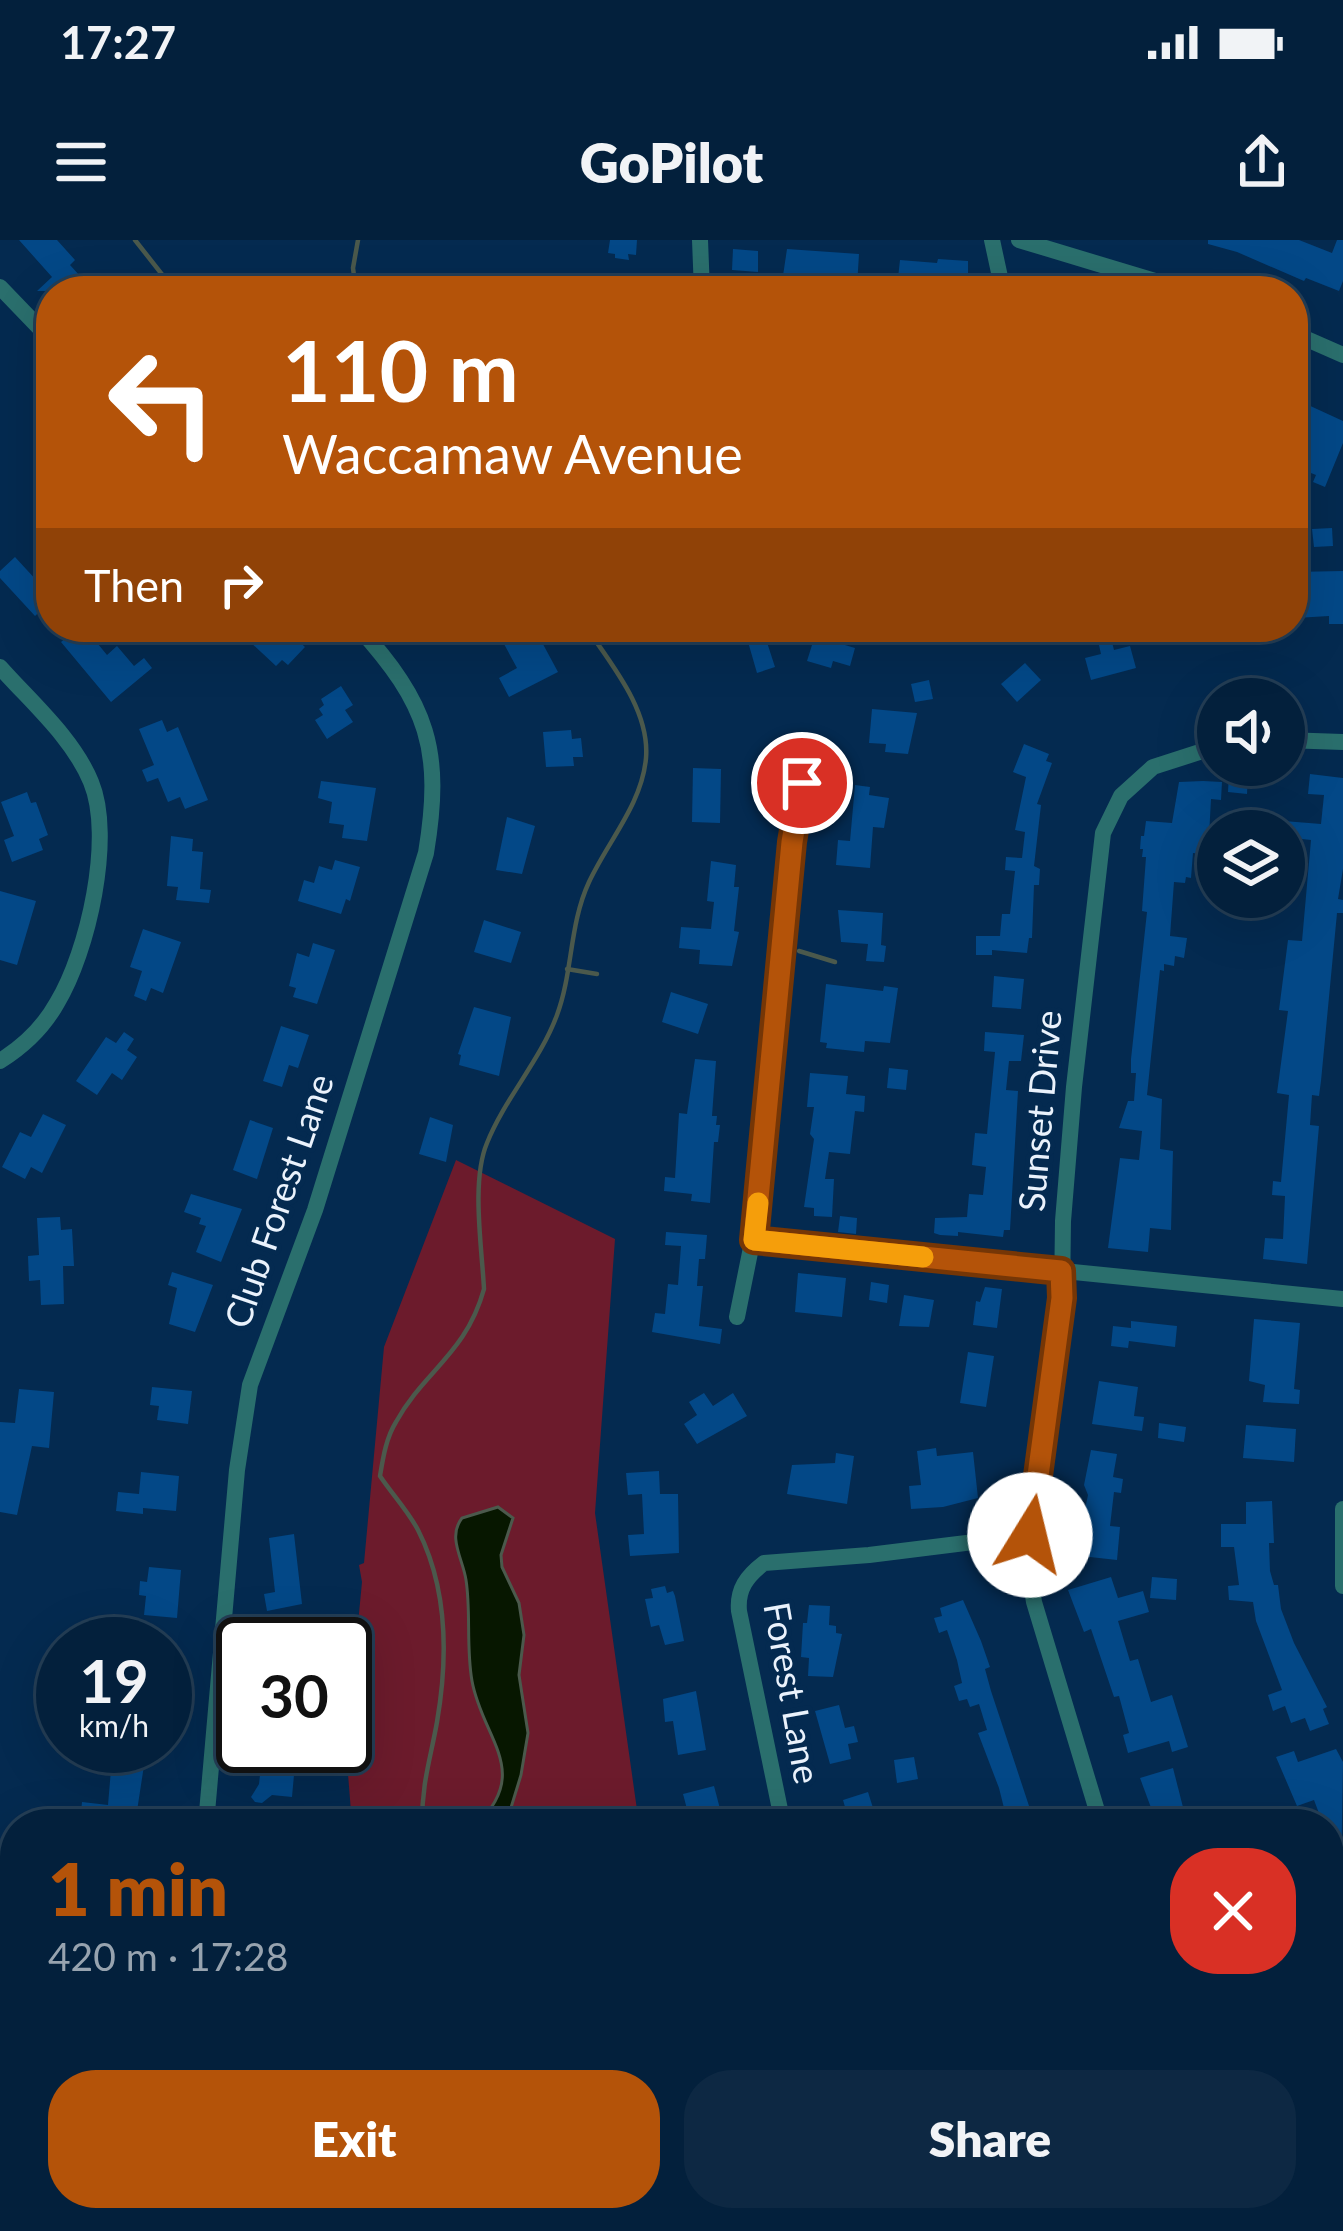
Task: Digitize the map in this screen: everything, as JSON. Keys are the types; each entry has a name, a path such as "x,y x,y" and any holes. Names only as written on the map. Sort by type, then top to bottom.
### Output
{"street":[{"path":"700,240 701,276"},
{"path":"992,240 1000,276"},
{"path":"1019,240 1138,276"},
{"path":"0,287 36,324"},
{"path":"1308,340 1343,355"},
{"name":"Club Forest Lane","path":"207,1809 237,1470 250,1385 316,1210 420,873 432,813 430,749 420,713 400,676 371,642"},
{"path":"0,667 82,765 97,798 102,834 91,902 65,988 40,1029 0,1061"},
{"path":"1305,741 1343,742"},
{"path":"737,1317 754,1240 792,842 807,746"},
{"name":"Sunset Drive","path":"1096,1809 1034,1602 1028,1563 1030,1535 1062,1298 1074,1087 1103,833 1121,796 1153,767 1197,753"},
{"path":"754,1240 1343,1299"},
{"path":"1343,1509 1343,1586"},
{"name":"Forest Lane","path":"780,1809 739,1611 740,1590 751,1574 764,1563 1030,1535"}],"shaded area":[{"path":"456,1160 615,1239 595,1513 637,1809 351,1809 348,1773 372,1773 372,1617 359,1617 359,1565 364,1563 384,1347"},
{"path":"498,1507 513,1518 501,1555 519,1603 524,1635 519,1675 528,1733 511,1809 490,1809 501,1787 502,1770 472,1681 467,1592 456,1533 462,1518"}],"building":[{"path":"19,240 57,240 75,260 70,265 80,276 51,276"},
{"path":"610,240 637,240 636,255 628,254 629,260 615,258 608,253"},
{"path":"1208,240 1299,240 1332,253 1337,240 1343,240 1343,281 1339,291 1308,276 1292,276 1208,244"},
{"path":"733,249 758,251 758,272 732,270"},
{"path":"787,249 859,254 858,276 783,276"},
{"path":"938,259 968,261 968,276 898,276 900,260 937,263"},
{"path":"1308,405 1343,421 1343,443 1325,487 1313,482 1316,475 1308,472"},
{"path":"1332,528 1333,546 1314,547 1312,529"},
{"path":"15,557 36,580 35,616 0,578 0,571"},
{"path":"1343,571 1343,624 1329,624 1329,616 1308,617 1308,572"},
{"path":"61,642 96,642 107,655 117,646 134,666 144,658 152,668 111,702"},
{"path":"250,642 300,642 305,647 288,665 282,660 276,666"},
{"path":"542,642 558,672 509,697 499,678 517,668 504,644"},
{"path":"748,642 767,642 775,667 757,673"},
{"path":"801,642 835,642 855,648 850,666 833,661 831,668 807,661 812,645"},
{"path":"1112,642 1114,650 1130,646 1136,668 1091,680 1085,658 1101,654 1099,645"},
{"path":"1025,663 1041,680 1017,702 1001,684"},
{"path":"929,680 933,699 915,702 911,684"},
{"path":"341,686 353,705 345,710 353,722 327,739 315,720 323,715 321,699"},
{"path":"872,709 917,713 908,754 885,752 886,744 869,743"},
{"path":"162,720 167,732 178,727 208,800 185,809 180,797 168,802 158,778 147,782 142,770 154,765 139,729"},
{"path":"571,730 572,739 581,738 583,757 573,757 574,766 546,767 543,732"},
{"path":"1024,744 1049,754 1046,761 1052,763 1037,804 1041,805 1034,866 1040,869 1039,885 1034,885 1032,938 1027,953 992,950 992,955 976,955 976,936 1000,936 1002,914 1010,914 1015,871 1005,870 1006,857 1022,858 1025,832 1015,830 1026,777 1013,772"},
{"path":"693,768 721,769 720,823 692,822"},
{"path":"1310,774 1343,778 1343,869 1338,899 1343,900 1343,913 1337,913 1319,1096 1312,1095 1310,1125 1319,1126 1307,1264 1263,1259 1265,1238 1283,1239 1285,1196 1272,1195 1273,1181 1281,1182 1289,1095 1277,1093 1288,1011 1279,1010 1288,940 1302,941 1311,840 1305,839 1305,823 1321,824 1324,795 1308,794"},
{"path":"321,781 376,788 367,841 342,838 344,825 329,823 332,802 318,798"},
{"path":"1179,782 1222,786 1221,800 1211,799 1210,810 1197,810 1197,854 1193,853 1191,878 1174,882 1170,936 1187,938 1184,958 1175,956 1174,966 1164,964 1164,971 1160,970 1147,1095 1162,1099 1160,1149 1173,1151 1171,1230 1150,1228 1148,1252 1108,1248 1120,1158 1139,1160 1142,1131 1119,1128 1128,1101 1134,1101 1136,1073 1131,1073 1131,1059 1147,912 1142,911 1146,857 1140,849 1141,836 1146,821 1172,823"},
{"path":"855,785 870,787 869,795 889,798 884,828 873,827 870,868 836,865 838,840 850,841"},
{"path":"1228,786 1247,786 1247,794 1228,792"},
{"path":"27,792 31,803 36,802 48,835 39,839 43,850 12,862 4,840 14,836 1,802"},
{"path":"507,817 535,826 522,874 496,870"},
{"path":"171,836 193,839 192,851 203,852 200,889 211,890 209,903 176,900 178,887 167,886"},
{"path":"335,860 360,867 341,914 298,901 304,880 314,883 319,866 332,870"},
{"path":"711,861 736,865 734,887 739,887 734,931 739,932 732,966 699,964 700,950 679,948 681,927 711,929 714,902 707,901"},
{"path":"0,891 36,901 17,965 0,960"},
{"path":"838,910 883,913 884,962 866,961 868,944 841,942"},
{"path":"484,920 521,932 511,963 474,952"},
{"path":"143,929 181,942 163,993 151,988 146,1001 134,996 142,971 130,967"},
{"path":"313,943 335,950 317,1004 293,997 296,988 289,986 297,953 309,957"},
{"path":"994,976 1024,979 1021,1009 992,1007"},
{"path":"826,984 883,991 884,986 898,988 890,1043 865,1041 864,1052 826,1048 827,1043 820,1042"},
{"path":"671,992 708,1004 698,1034 662,1022"},
{"path":"474,1007 511,1017 499,1076 459,1065 458,1054"},
{"path":"281,1026 309,1035 298,1068 289,1065 282,1087 263,1081"},
{"path":"124,1032 134,1039 127,1050 137,1057 122,1080 112,1073 97,1095 76,1081 106,1037 116,1043"},
{"path":"985,1032 1024,1035 1021,1061 1009,1061 1006,1090 1018,1091 1010,1230 1004,1230 1003,1237 940,1235 934,1233 935,1218 967,1217 969,1194 983,1195 986,1167 972,1165 975,1133 987,1134 995,1052 984,1051"},
{"path":"695,1059 716,1061 712,1116 717,1116 716,1125 720,1125 718,1142 714,1142 710,1203 691,1201 692,1194 664,1191 665,1177 675,1178 679,1113 687,1114"},
{"path":"889,1068 908,1070 906,1090 887,1088"},
{"path":"810,1073 848,1076 846,1094 865,1096 864,1112 855,1111 850,1154 829,1152 825,1179 834,1179 832,1217 814,1216 814,1208 804,1207 814,1139 810,1134 814,1107 807,1107"},
{"path":"43,1114 66,1125 42,1173 31,1167 25,1179 2,1167 20,1132 31,1137"},
{"path":"430,1117 453,1125 446,1162 419,1154"},
{"path":"250,1120 273,1128 257,1179 233,1170"},
{"path":"191,1194 242,1209 221,1262 196,1252 206,1226 199,1224 201,1218 184,1212"},
{"path":"840,1216 857,1218 856,1234 838,1232"},
{"path":"60,1217 61,1230 72,1229 74,1266 63,1266 64,1304 41,1305 40,1280 29,1281 28,1256 39,1255 37,1218"},
{"path":"666,1232 707,1235 705,1259 699,1259 697,1286 703,1286 699,1326 722,1329 720,1344 652,1332 655,1313 665,1314 668,1284 678,1285 681,1246 665,1245"},
{"path":"172,1272 213,1285 195,1332 169,1324 177,1288 168,1285"},
{"path":"798,1273 846,1278 842,1317 795,1312"},
{"path":"871,1282 889,1285 887,1303 869,1300"},
{"path":"985,1287 1002,1289 997,1328 973,1325 976,1301 980,1302"},
{"path":"904,1295 934,1300 929,1327 899,1326"},
{"path":"1254,1319 1300,1323 1294,1389 1300,1390 1299,1404 1263,1402 1265,1385 1249,1381"},
{"path":"1131,1321 1177,1326 1175,1347 1129,1341 1128,1348 1111,1346 1113,1326 1131,1328"},
{"path":"968,1352 994,1356 986,1407 960,1403"},
{"path":"1099,1381 1138,1387 1134,1416 1144,1417 1142,1431 1092,1424"},
{"path":"152,1387 192,1391 188,1424 157,1420 159,1406 150,1405"},
{"path":"19,1389 54,1392 49,1448 32,1446 17,1515 0,1512 0,1422 15,1423"},
{"path":"704,1393 713,1406 733,1393 747,1416 697,1444 684,1424 697,1415 689,1402"},
{"path":"1159,1423 1186,1427 1184,1442 1158,1438"},
{"path":"1246,1425 1296,1429 1294,1462 1243,1458"},
{"path":"936,1448 937,1456 973,1452 978,1498 911,1509 909,1486 921,1485 917,1451"},
{"path":"1091,1450 1117,1454 1113,1477 1123,1479 1121,1493 1114,1492 1110,1526 1120,1527 1117,1560 1081,1556 1088,1495 1084,1485"},
{"path":"836,1453 854,1456 847,1504 787,1494 792,1465 835,1463"},
{"path":"659,1471 660,1494 678,1494 679,1553 630,1556 628,1535 644,1534 642,1494 628,1495 626,1473"},
{"path":"141,1472 179,1476 176,1511 116,1511 118,1492 139,1494"},
{"path":"1272,1501 1270,1571 1294,1643 1327,1707 1323,1709 1329,1724 1310,1731 1305,1718 1291,1723 1285,1706 1273,1711 1268,1695 1282,1690 1253,1602 1229,1600 1228,1586 1239,1585 1234,1547 1221,1547 1221,1524 1246,1524 1246,1502"},
{"path":"294,1534 302,1604 267,1611 264,1594 275,1592 269,1538"},
{"path":"149,1567 181,1570 177,1617 144,1615 146,1596 139,1595 140,1581 147,1582"},
{"path":"1111,1577 1118,1598 1143,1591 1149,1612 1118,1621 1130,1661 1138,1659 1151,1702 1172,1695 1188,1747 1172,1752 1169,1741 1128,1753 1123,1735 1129,1733 1119,1696 1114,1697 1091,1629 1084,1632 1068,1590"},
{"path":"1152,1577 1177,1579 1176,1600 1150,1598"},
{"path":"665,1586 675,1596 684,1641 665,1645 659,1625 651,1627 645,1599 653,1598 651,1589"},
{"path":"963,1600 990,1667 985,1669 991,1691 1030,1809 1004,1809 978,1733 987,1730 979,1704 970,1707 967,1699 959,1701 954,1686 962,1683 947,1630 939,1633 934,1618 942,1616 940,1608"},
{"path":"809,1605 830,1606 829,1625 842,1634 833,1677 808,1676 809,1658 801,1657"},
{"path":"696,1691 706,1750 678,1755 673,1721 665,1722 663,1699"},
{"path":"839,1705 845,1728 854,1726 858,1742 848,1744 851,1759 830,1764 815,1711"},
{"path":"1336,1749 1343,1762 1342,1809 1317,1809 1314,1800 1297,1806 1276,1757 1294,1751 1298,1762"},
{"path":"914,1757 918,1779 897,1783 894,1760"},
{"path":"1173,1768 1183,1809 1151,1809 1140,1778"},
{"path":"111,1773 143,1773 137,1809 81,1809 82,1802 108,1805"},
{"path":"260,1773 294,1775 292,1797 272,1795 255,1802 251,1797"},
{"path":"714,1786 720,1809 687,1809 683,1794"},
{"path":"868,1792 873,1809 846,1809 843,1800"}],"waterway":[{"path":"135,240 163,276"},
{"path":"354,276 358,240"},
{"path":"423,1809 443,1673 440,1600 418,1530 380,1476 396,1422 456,1346 476,1311 484,1289 478,1195 482,1159 503,1110 550,1032 562,999 583,898 643,775 646,740 642,722 596,642"},
{"path":"799,951 835,962"},
{"path":"567,969 597,974"}],"slow traffic":[{"path":"758,1203 754,1240 923,1257"}],"route":[{"path":"802,783 792,842 754,1240 1061,1271 1062,1298 1030,1535"}]}
